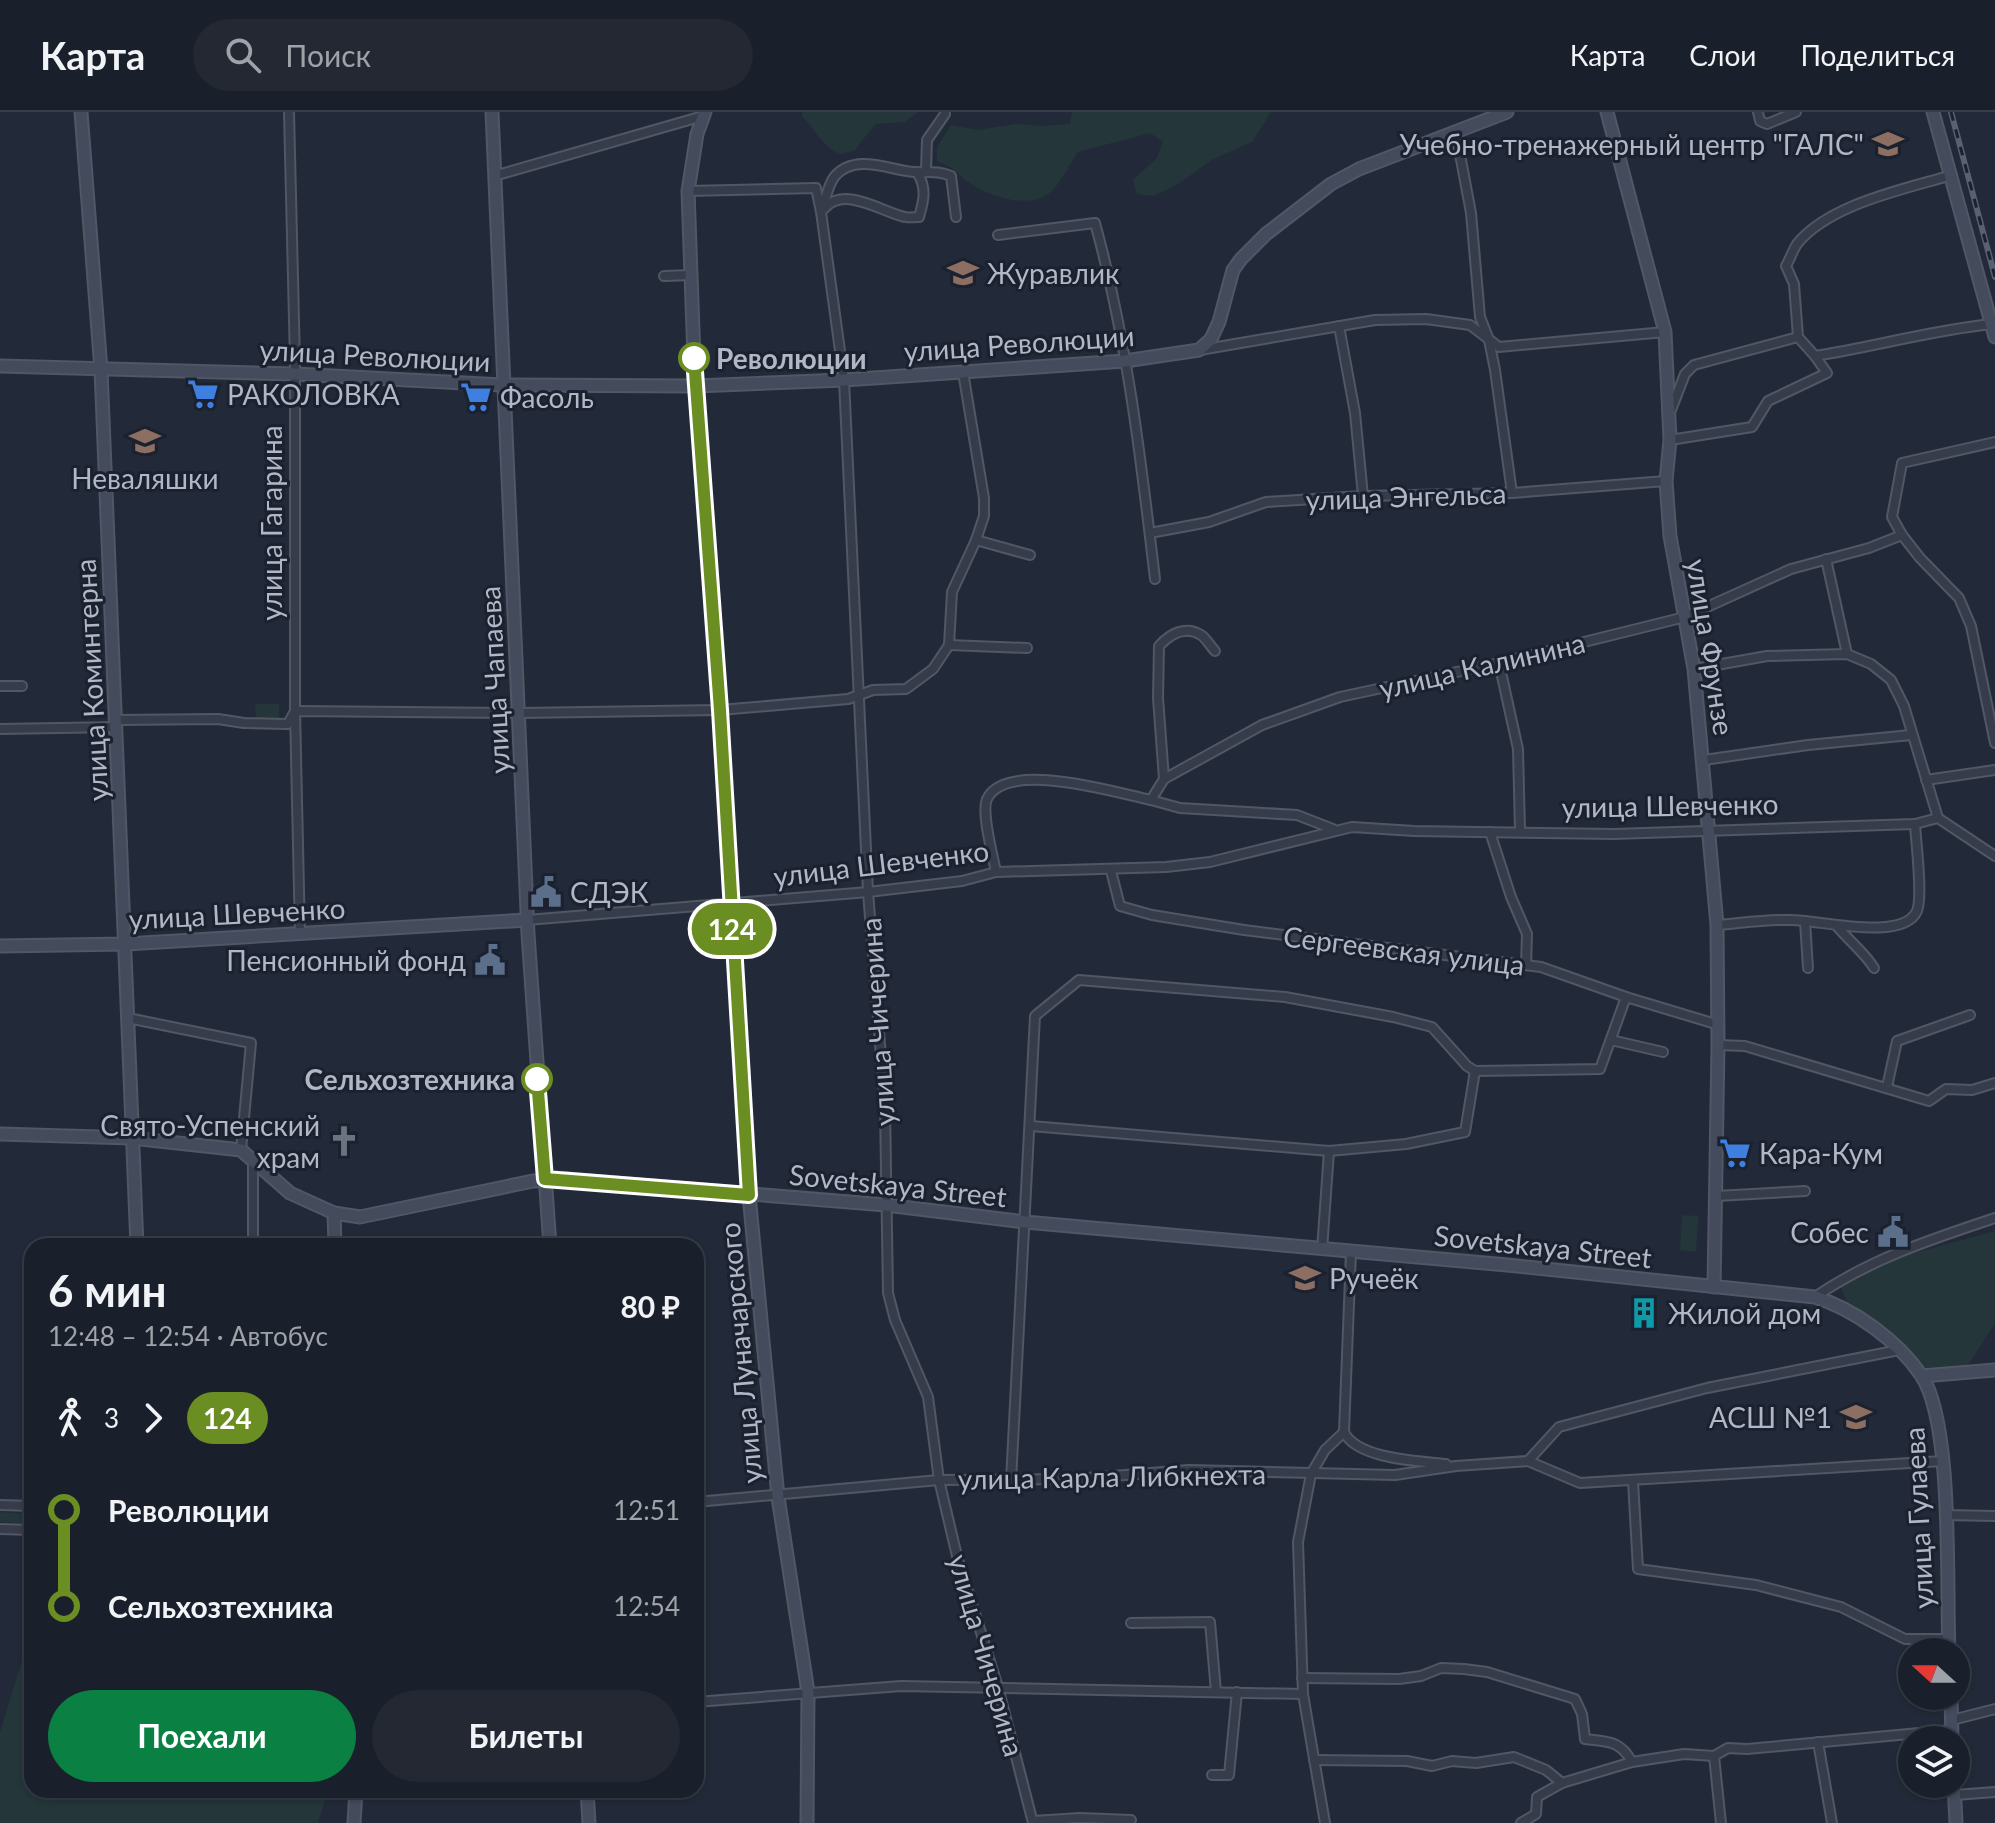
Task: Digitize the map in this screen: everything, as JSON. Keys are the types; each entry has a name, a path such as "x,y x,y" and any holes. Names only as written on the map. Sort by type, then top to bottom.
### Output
{"street":[{"name":"улица Коминтерна","path":"81,112 101,370 137,1238"},
{"name":"улица Гагарина","path":"289,112 295,374 295,711 300,935"},
{"name":"улица Чапаева","path":"492,112 527,920 549,1238"},
{"path":"1199,350 1211,339 1219,322 1233,270 1266,234 1331,184 1359,169 1507,112"},
{"name":"улица Фрунзе","path":"1607,112 1665,332 1670,440 1666,481 1670,536 1694,669 1704,760 1717,925 1719,1025 1714,1287"},
{"path":"1758,112 1760,121 1767,124 1796,112"},
{"path":"1933,112 1995,337"},
{"path":"494,176 704,114"},
{"name":"улица Луначарского","path":"704,114 695,143 688,191 695,386 720,710 749,1195 778,1497 808,1692 807,1823"},
{"path":"821,212 829,203 841,200 870,203 906,218 919,217 925,199 921,171 927,140 945,114"},
{"path":"1456,133 1469,200 1480,317 1489,340 1512,493"},
{"path":"821,212 835,176 851,166 870,164 939,171 951,176 956,217"},
{"path":"1670,440 1752,427 1768,401 1827,373 1798,337 1794,284 1786,266 1796,245 1815,227 1855,206 1952,175"},
{"path":"688,191 816,188 821,212"},
{"name":"улица Чичерина","path":"821,212 844,380 868,892 885,1107 888,1293 895,1320 928,1397 939,1480 961,1570 998,1687 1033,1822 1080,1818 1131,1820"},
{"path":"998,235 1095,223 1114,297 1125,361 1155,579"},
{"path":"664,276 691,275"},
{"path":"1199,350 1375,320 1426,319 1470,325 1499,347 1665,332"},
{"path":"1815,356 1903,341 1947,329 1992,324"},
{"path":"1339,326 1355,413 1363,496"},
{"path":"1669,415 1685,374 1694,365 1798,337"},
{"name":"улица Революции","path":"0,366 295,374 502,385 695,386 844,380 1125,361 1199,350"},
{"path":"0,729 218,719 288,724 295,711 520,713 720,710 860,696 873,690 906,689 933,669 949,645 952,592 984,516 984,498 963,372"},
{"path":"1995,442 1902,463 1892,517 1920,558 1959,598 1971,626 1995,743"},
{"name":"улица Энгельса","path":"1150,533 1209,522 1266,502 1363,496 1512,493 1666,481"},
{"name":"улица Калинина","path":"1151,800 1164,779 1262,725 1340,697 1499,663 1685,617 1791,569 1869,548 1902,535"},
{"path":"976,540 1030,555"},
{"path":"1826,559 1847,654"},
{"path":"1164,779 1158,698 1159,646 1170,633 1181,631 1201,635 1215,651"},
{"path":"949,645 1027,648"},
{"path":"1694,669 1767,656 1847,654 1871,664 1891,680 1904,706 1938,818 1995,856"},
{"path":"1499,663 1518,749 1520,831"},
{"path":"0,686 22,686"},
{"path":"1704,760 1911,735"},
{"path":"1926,780 1995,770"},
{"path":"996,872 985,810 987,799 1005,783 1044,779 1151,800"},
{"name":"улица Шевченко","path":"1151,800 1180,808 1297,815 1333,830"},
{"name":"улица Шевченко","path":"0,946 126,944 527,920 868,892 962,881 996,872 1111,871 1210,862 1352,827 1614,834 1915,824 1938,818"},
{"path":"1717,925 1805,921 1890,927 1906,922 1916,913 1919,900 1915,824"},
{"path":"1490,832 1511,897 1527,934 1526,965"},
{"name":"Сергеевская улица","path":"1111,871 1120,906 1152,915 1244,930 1541,967 1719,1025"},
{"path":"1805,921 1808,968"},
{"path":"1836,925 1874,968"},
{"path":"1011,1481 1035,1016 1079,980 1285,997 1343,1006 1432,1027 1475,1071 1600,1069 1626,997"},
{"path":"1887,1087 1897,1041 1970,1015"},
{"path":"0,1134 132,1138 241,1150 251,1043 128,1018"},
{"path":"1611,1040 1663,1052"},
{"path":"1718,1045 1745,1046 1929,1101 1946,1089 1972,1090 1995,1083"},
{"path":"1031,1126 1329,1151 1406,1144 1465,1132 1475,1071"},
{"name":"Sovetskaya Street","path":"241,1150 290,1193 334,1213 360,1217 545,1179 886,1205 1025,1222 1497,1264 1815,1297"},
{"path":"1322,1250 1329,1151"},
{"path":"253,1162 253,1237"},
{"path":"1716,1196 1805,1191"},
{"path":"334,1213 335,1238"},
{"path":"1815,1297 1842,1278 1918,1243 1995,1218"},
{"path":"1351,1252 1344,1432 1349,1441 1376,1454 1456,1466"},
{"name":"улица Гулаева","path":"1815,1297 1841,1307 1899,1350 1922,1376 1933,1401 1943,1461 1948,1638"},
{"path":"1528,1461 1559,1427 1707,1388 1899,1350"},
{"path":"1922,1376 1995,1370"},
{"path":"1325,1823 1303,1694 1298,1542 1311,1474 1325,1450 1344,1432"},
{"name":"улица Карла Либкнехта","path":"704,1502 939,1480 1074,1479 1189,1470 1395,1475 1456,1466 1528,1461 1580,1483 1943,1461"},
{"path":"1633,1481 1638,1569 1756,1585 1841,1607 1903,1638"},
{"path":"0,1505 24,1506"},
{"path":"1945,1515 1995,1516"},
{"path":"0,1529 24,1530"},
{"path":"1131,1623 1210,1622 1216,1692"},
{"path":"1302,1678 1399,1679 1421,1676 1441,1668 1487,1672 1575,1699 1582,1714 1585,1739 1616,1743 1632,1762"},
{"path":"704,1701 901,1686 1303,1694"},
{"path":"1212,1775 1229,1775 1237,1692"},
{"path":"1960,1726 1995,1709"},
{"path":"1521,1823 1536,1814 1537,1797 1542,1792 1632,1762 1684,1754 1714,1756 1728,1748 1747,1749 1898,1735"},
{"path":"1818,1742 1832,1823"},
{"path":"1714,1756 1721,1823"},
{"path":"1314,1760 1407,1761 1432,1766 1452,1761 1476,1763 1514,1757 1546,1770 1562,1783"},
{"path":"1970,1791 1995,1792"},
{"path":"354,1823 356,1798"},
{"path":"587,1798 589,1823"},
{"path":"1955,1798 1956,1823"}],"shaded area":[{"path":"802,112 918,112 905,122 875,124 855,150 841,154 824,143"},
{"path":"1072,112 1271,112 1252,142 1213,159 1177,185 1153,196 1137,194 1133,180 1157,158 1163,141 1150,133 1078,152 1054,189 1035,200 999,197 976,187 937,161 937,147 951,125 977,130 1016,124 1070,124"},
{"path":"255,704 279,704 279,719 256,719"},
{"path":"1682,1215 1698,1216 1696,1252 1680,1250"},
{"path":"1995,1231 1995,1323 1966,1368 1941,1371 1926,1368 1848,1304 1840,1286 1889,1260"},
{"path":"0,1512 24,1514 24,1524 0,1522"},
{"path":"24,1654 24,1798 326,1798 318,1823 0,1823 0,1732"}],"railway":[{"path":"1951,112 1995,277"}],"bus line":[{"name":"124","path":"537,1079 545,1179 749,1195 720,710 694,358"}],"place":[{"name":"Учебно-тренажерный центр \"ГАЛС\"","path":"1888,144"},
{"name":"Журавлик","path":"963,273"},
{"name":"Революции","path":"694,358"},
{"name":"РАКОЛОВКА","path":"203,394"},
{"name":"Фасоль","path":"476,397"},
{"name":"Неваляшки","path":"145,441"},
{"name":"СДЭК","path":"546,892"},
{"name":"Пенсионный фонд","path":"490,960"},
{"name":"Сельхозтехника","path":"537,1079"},
{"name":"Свято-Успенский храм","path":"344,1141"},
{"name":"Кара-Кум","path":"1735,1153"},
{"name":"Собес","path":"1893,1232"},
{"name":"Ручеёк","path":"1305,1278"},
{"name":"Жилой дом","path":"1644,1313"},
{"name":"АСШ №1","path":"1856,1417"}]}
